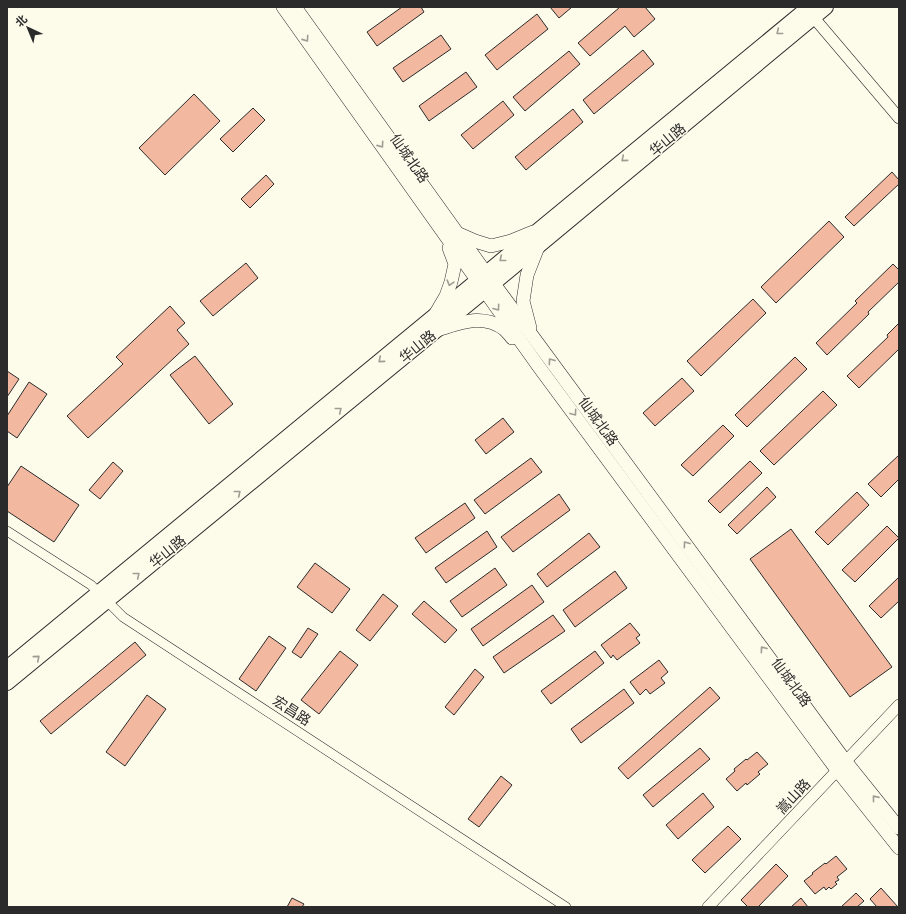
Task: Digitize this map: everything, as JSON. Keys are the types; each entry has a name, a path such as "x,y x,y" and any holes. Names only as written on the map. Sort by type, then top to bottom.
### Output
{"main road":[{"name":"仙城北路","path":"283,7 443,233 532,335 842,766 899,848"},
{"name":"仙城北路","path":"295,7 457,233 539,366 842,766 899,828"},
{"name":"华山路","path":"7,683 102,597 436,331 486,282 538,247 810,11 826,7"},
{"path":"7,668 102,597 434,316 486,282 540,229 810,11"},
{"path":"457,233 491,246 511,241 540,229"},
{"path":"434,316 446,296 455,264 443,233"},
{"path":"532,335 523,301 527,275 538,247"},
{"path":"436,331 469,320 488,321 503,329 539,366"}],"street":[{"path":"810,11 899,118"},
{"name":"宏昌路","path":"7,531 91,585 130,622 566,907"},
{"name":"嵩山路","path":"708,907 899,704"}],"building":[{"path":"402,7 421,7 424,12 377,46 367,32"},
{"path":"550,7 572,7 559,18"},
{"path":"620,7 645,7 655,19 634,37 625,26 590,56 578,43"},
{"path":"537,14 548,29 497,70 485,55"},
{"path":"441,35 451,49 403,82 393,68"},
{"path":"643,50 654,64 594,114 583,100"},
{"path":"569,51 580,64 525,111 513,97"},
{"path":"466,72 477,87 429,121 419,106"},
{"path":"194,94 220,121 165,175 139,148"},
{"path":"503,101 514,115 473,149 461,135"},
{"path":"253,108 265,120 233,152 220,139"},
{"path":"573,109 583,122 526,170 515,157"},
{"path":"892,172 899,180 899,184 854,226 845,217"},
{"path":"266,175 274,184 250,208 241,199"},
{"path":"829,221 844,237 776,303 761,287"},
{"path":"246,263 258,278 213,316 200,301"},
{"path":"893,264 899,270 899,282 827,355 816,343 857,303 855,301"},
{"path":"753,299 766,313 701,376 687,361"},
{"path":"170,306 185,323 177,330 189,344 88,438 67,416 123,364 116,357"},
{"path":"899,323 899,349 859,388 847,376 888,337 887,335"},
{"path":"195,356 233,404 209,424 170,375"},
{"path":"795,357 807,369 747,427 735,415"},
{"path":"7,371 19,379 7,397"},
{"path":"682,378 694,391 655,426 643,413"},
{"path":"29,382 47,394 17,438 7,431 7,416"},
{"path":"823,391 837,405 774,465 760,451"},
{"path":"503,418 514,432 486,454 475,440"},
{"path":"723,425 734,436 693,476 681,465"},
{"path":"899,455 899,479 881,497 868,484"},
{"path":"531,458 542,472 485,514 474,500"},
{"path":"750,461 762,473 720,513 708,501"},
{"path":"113,462 123,471 100,499 89,490"},
{"path":"21,466 79,505 54,542 7,511 7,487"},
{"path":"767,487 776,497 737,534 728,525"},
{"path":"857,492 869,505 828,545 815,532"},
{"path":"559,494 570,510 513,552 501,537"},
{"path":"465,503 475,518 426,553 415,538"},
{"path":"887,526 899,538 855,582 842,570"},
{"path":"791,529 892,667 850,697 750,559"},
{"path":"487,531 497,547 446,583 435,568"},
{"path":"589,533 600,547 547,587 537,574"},
{"path":"315,563 350,589 332,613 297,587"},
{"path":"495,568 507,585 462,617 450,601"},
{"path":"615,571 627,588 575,627 563,610"},
{"path":"899,577 899,601 881,618 869,606"},
{"path":"532,585 544,602 483,646 471,629"},
{"path":"383,594 398,606 370,641 356,630"},
{"path":"424,601 457,630 445,643 412,614"},
{"path":"553,615 565,631 504,673 493,657"},
{"path":"630,623 640,635 636,638 640,643 617,660 613,655 611,658 601,645"},
{"path":"308,628 318,634 301,658 292,652"},
{"path":"269,636 286,648 256,691 239,679"},
{"path":"135,642 146,655 51,734 40,721"},
{"path":"340,651 358,665 319,714 301,700"},
{"path":"595,651 604,663 551,704 541,691"},
{"path":"659,660 668,672 661,678 665,683 650,694 646,689 640,695 630,682"},
{"path":"475,669 484,677 454,715 445,707"},
{"path":"710,687 720,698 628,779 618,768"},
{"path":"624,689 634,703 581,743 571,729"},
{"path":"147,695 166,709 125,766 106,752"},
{"path":"700,748 710,759 653,807 643,795"},
{"path":"757,752 768,764 758,772 760,774 737,791 726,779 735,771 734,769"},
{"path":"501,776 512,785 479,827 468,819"},
{"path":"703,793 714,807 678,839 666,825"},
{"path":"728,826 741,839 705,873 692,860"},
{"path":"836,856 847,869 837,877 839,880 835,882 837,884 831,889 829,887 826,890 824,887 815,894 804,881 813,874 812,873"},
{"path":"776,864 788,876 758,907 748,907 741,900"},
{"path":"881,888 898,907 877,907 870,899"},
{"path":"856,893 864,901 857,907 841,907"},
{"path":"292,898 304,904 302,907 287,907"},
{"path":"801,898 808,907 791,907"}]}
